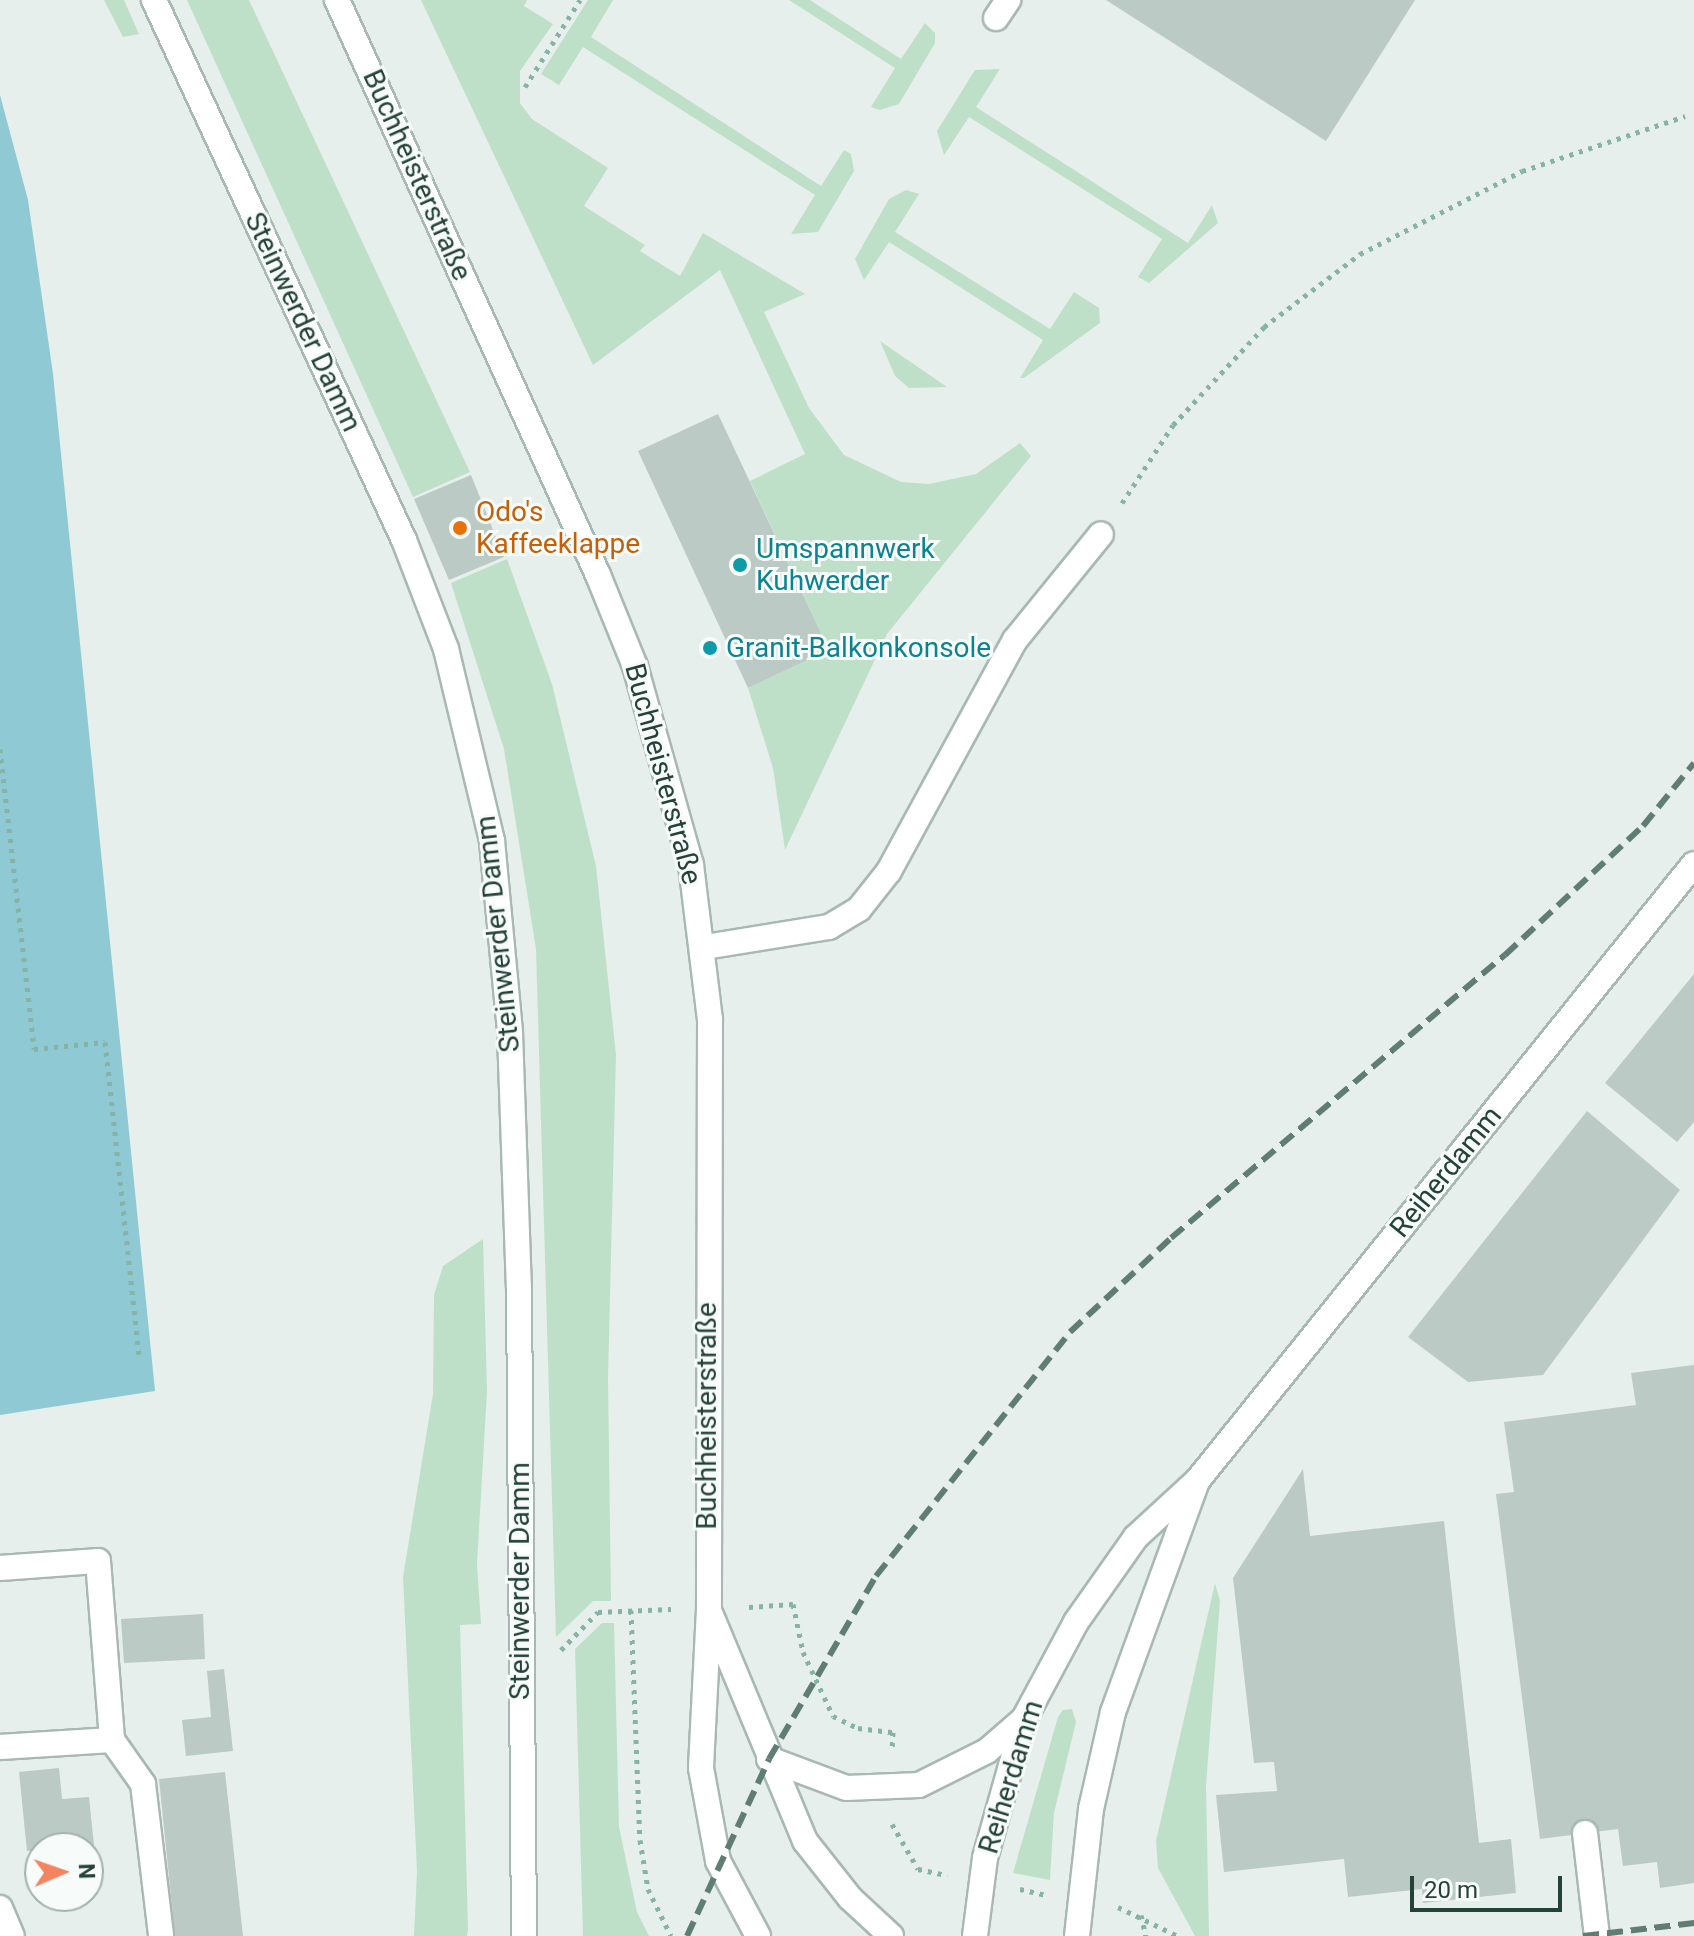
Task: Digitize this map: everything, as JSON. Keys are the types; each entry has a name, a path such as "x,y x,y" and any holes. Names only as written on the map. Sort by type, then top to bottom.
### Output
{"street":[{"name":"Steinwerder Damm","path":"154,0 404,540 450,662 490,827 506,968 518,1272 524,1936"},
{"name":"Buchheisterstraße","path":"337,0 635,666 679,812 705,947 711,1105 709,1609 701,1768 709,1826 718,1861 758,1936"},
{"path":"705,947 829,927 859,909 889,871 1015,640 1101,534"},
{"name":"Reiherdamm","path":"975,1936 985,1858 1024,1719 1107,1577 1149,1522 1197,1481 1694,864"},
{"name":"Reiherdamm","path":"1077,1936 1088,1824 1113,1712 1197,1481"},
{"path":"0,1568 98,1561 112,1740 143,1784 161,1936"},
{"name":"Buchheisterstraße","path":"709,1609 789,1810 824,1869 891,1936"},
{"path":"769,1759 846,1788 919,1785 987,1751 1024,1719"},
{"path":"0,1747 112,1740"},
{"path":"1585,1833 1597,1936"},
{"path":"0,1908 12,1936"}],"path":[{"path":"525,87 580,0"},
{"path":"1101,534 1173,425 1264,327 1360,254 1522,171 1685,116"},
{"path":"0,749 34,1049 105,1042 139,1354"},
{"path":"793,1604 803,1652 833,1716 858,1728 893,1732 892,1749"},
{"path":"557,1655 598,1612 631,1610 640,1840 648,1889 671,1936"},
{"path":"892,1823 918,1869 941,1874"},
{"path":"1012,1887 1046,1895"},
{"path":"1119,1907 1141,1914 1178,1936"},
{"path":"1141,1914 1146,1936"}],"green space":[{"path":"104,0 124,0 139,34 123,37"},
{"path":"187,0 249,0 470,472 413,497"},
{"path":"421,0 527,0 524,6 553,24 520,71 520,103 532,119 608,168 584,206 645,245 640,251 680,276 703,233 805,294 764,312 809,408 844,455 901,482 929,484 976,474 1020,443 1031,456 887,634 785,850 773,768 748,688 829,650 750,481 805,454 720,270 593,365"},
{"path":"588,0 613,0 591,37 821,186 844,150 851,154 854,171 818,232 791,234 815,195 583,47 559,85 541,74"},
{"path":"789,0 810,0 901,59 925,23 935,33 935,43 899,104 880,110 871,107 895,68"},
{"path":"1000,69 976,107 1188,243 1212,205 1218,223 1149,283 1138,277 1162,239 969,117 944,155 937,131 975,70"},
{"path":"906,190 919,194 895,232 1050,329 1074,292 1099,308 1100,323 1020,378 1043,340 889,242 864,280 855,259 889,199"},
{"path":"880,341 947,387 909,388 895,376"},
{"path":"507,559 552,684 596,866 616,1055 608,1377 611,1601 593,1601 556,1637 536,949 504,749 451,583"},
{"path":"483,1239 487,1391 477,1564 481,1624 460,1625 468,1930 467,1936 414,1936 417,1871 403,1577 433,1394 434,1295 443,1266"},
{"path":"1215,1583 1220,1601 1206,1785 1209,1936 1195,1936 1158,1868 1156,1841"},
{"path":"602,1623 614,1623 619,1827 637,1912 649,1936 583,1936 575,1649"},
{"path":"1072,1709 1076,1722 1054,1813 1050,1880 1013,1873 1058,1717 1063,1710"}],"water":[{"path":"0,95 28,200 53,374 155,1391 0,1415"}],"building":[{"path":"1106,0 1415,0 1326,141"},
{"name":"Umspannwerk Kuhwerder","path":"718,414 829,650 748,688 638,451"},
{"name":"Odo's Kaffeeklappe","path":"471,475 504,557 449,580 414,499"},
{"path":"1694,974 1694,1122 1677,1142 1605,1083"},
{"path":"1587,1111 1680,1190 1543,1375 1468,1382 1408,1337"},
{"path":"1694,1365 1694,1883 1660,1888 1657,1862 1623,1866 1618,1829 1540,1839 1496,1494 1514,1492 1504,1422 1636,1405 1631,1373"},
{"path":"1303,1469 1310,1536 1444,1521 1479,1843 1511,1839 1516,1893 1423,1903 1422,1889 1348,1897 1344,1859 1224,1872 1216,1795 1277,1791 1274,1762 1254,1763 1233,1578"},
{"path":"203,1614 205,1659 124,1663 121,1619"},
{"path":"224,1669 233,1751 186,1756 182,1720 211,1717 207,1671"},
{"path":"59,1768 62,1799 89,1797 93,1832 25,1832 19,1772"},
{"path":"225,1772 243,1936 175,1936 159,1779"}],"railway":[{"path":"687,1936 769,1759 876,1576 1070,1332 1171,1238 1505,955 1643,826 1694,763"},
{"path":"1583,1936 1694,1923"}],"place":[{"name":"Odo's Kaffeeklappe","path":"460,528"},
{"name":"Umspannwerk Kuhwerder","path":"740,565"},
{"name":"Granit-Balkonkonsole","path":"710,648"}]}
